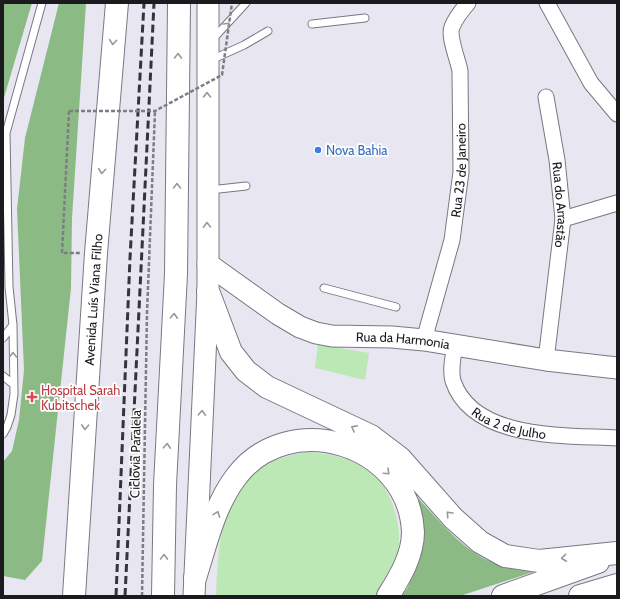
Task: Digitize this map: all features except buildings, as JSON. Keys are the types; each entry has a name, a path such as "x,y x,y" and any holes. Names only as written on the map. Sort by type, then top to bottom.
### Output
{"main road":[{"name":"Avenida Luís Viana Filho","path":"74,596 96,253 117,3"},
{"path":"162,596 165,485 176,274 179,3"},
{"path":"194,587 208,291 208,3"},
{"name":"Rua da Harmonia","path":"208,264 278,314 300,327 316,333 332,336 392,337 424,340 546,360 617,368"},
{"path":"208,291 232,352 246,371 267,387 371,436 400,458 452,518 480,542 505,556 539,561 617,553"},
{"path":"194,587 223,497 236,476 252,461 275,447 304,440 325,440 353,448 376,461 392,476 404,496 410,512 413,533 409,555 404,569 388,596"},
{"path":"66,596 79,520"},
{"path":"503,596 586,567 617,553"},
{"path":"582,596 617,585"}],"street":[{"name":"Rua 23 de Janeiro","path":"424,340 452,240 461,172 460,71 450,35 452,27 468,3"},
{"path":"547,3 591,83 617,114"},
{"name":"Rua do Arrastão","path":"546,97 557,160 563,219 546,360"},
{"path":"563,219 617,203"},
{"name":"Rua 2 de Julho","path":"455,345 452,368 454,382 468,404 488,419 515,430 550,434 617,438"}],"lane":[{"path":"3,434 11,415 13,384 13,325 9,287 4,134 42,3"},
{"path":"207,54 246,3"},
{"path":"312,24 365,18"},
{"path":"207,54 244,45 268,31"},
{"path":"207,191 246,186"},
{"path":"324,288 396,307"},
{"path":"3,338 13,325"},
{"path":"3,376 13,384"}],"path":[{"path":"62,253 69,111 155,111 222,75 232,3"},
{"name":"Ciclovia Paralela","path":"142,596 147,313 155,111"}],"green space":[{"path":"3,3 32,3 3,101"},
{"name":"Hospital Sarah Kubitschek","path":"59,3 86,3 72,218 71,288 42,561 25,580 3,576 3,462 12,451 19,420 24,370 17,209 25,138"},
{"path":"318,344 369,353 365,380 315,368"},
{"path":"307,452 332,455 357,463 369,470 379,480 387,492 393,505 397,520 399,548 396,561 387,579 376,596 216,596 220,542 229,507 237,491 248,477 268,463"},
{"path":"407,486 448,531 472,551 484,559 497,564 533,572 460,596 402,596 408,587 424,542"}],"railway":[{"path":"116,596 130,258 144,3"},
{"path":"125,596 154,3"}],"place":[{"name":"Nova Bahia","path":"318,150"},
{"name":"Hospital Sarah Kubitschek","path":"32,397"}]}
